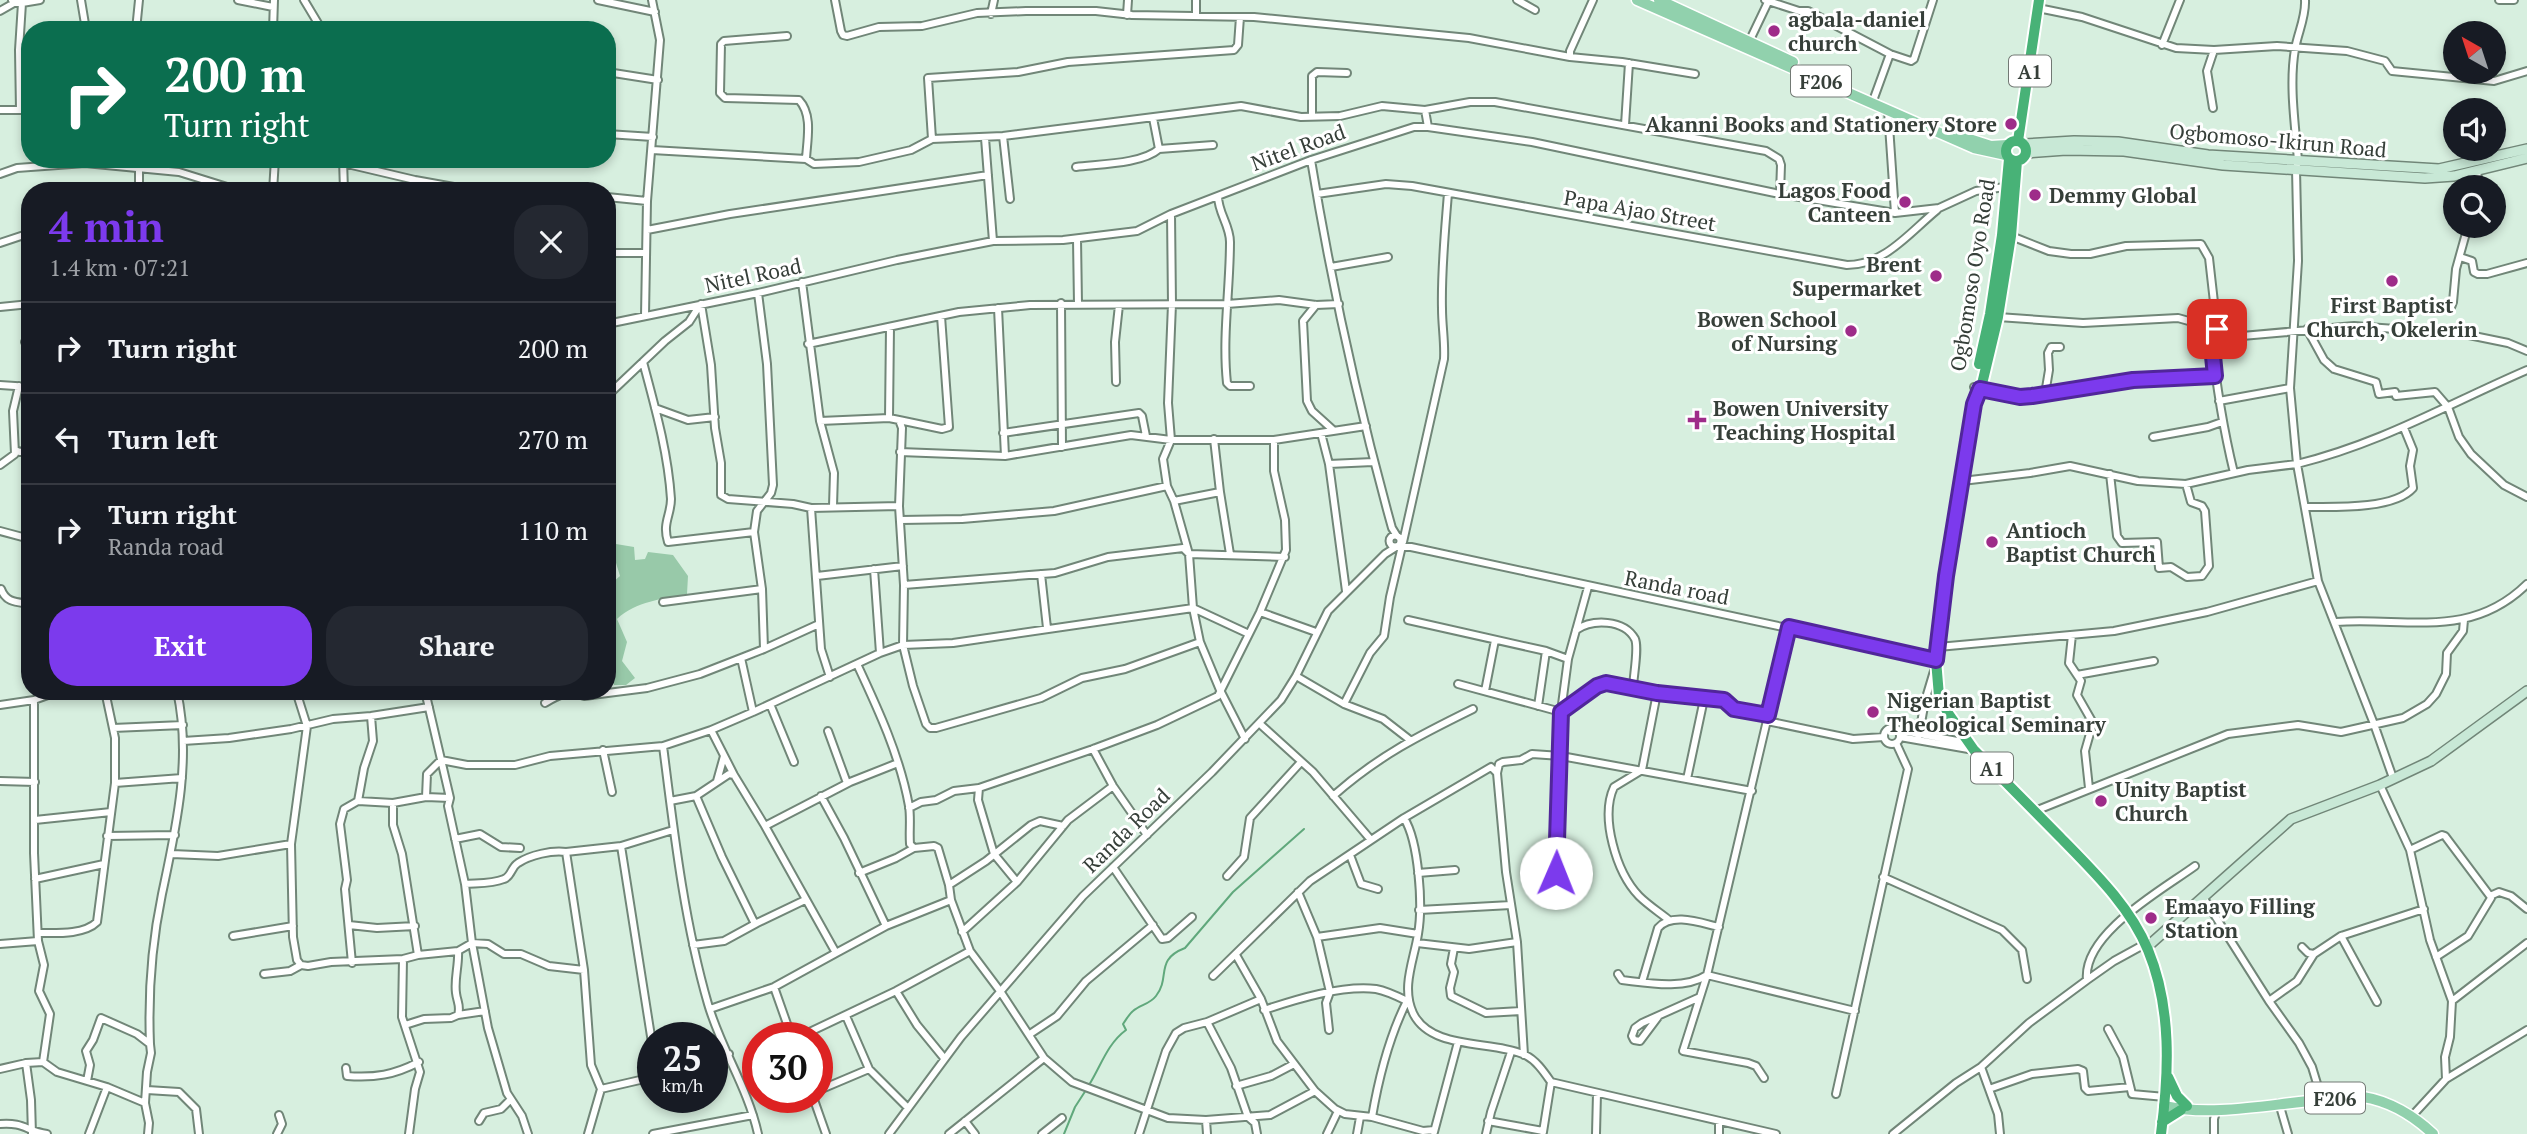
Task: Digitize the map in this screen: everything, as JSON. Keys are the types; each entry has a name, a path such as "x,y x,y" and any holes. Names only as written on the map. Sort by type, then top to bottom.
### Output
{"highway":[{"name":"A1","path":"2015,151 2039,4"},
{"name":"Ogbomoso Oyo Road","path":"2015,151 2006,187 1996,275 1946,576 1936,663 1940,696 1948,713 1972,747 2092,870 2129,915 2146,945 2162,999 2167,1051 2165,1101"},
{"name":"Ogbomoso Oyo Road","path":"1977,390 1998,317 2011,236 2015,151"},
{"path":"2162,1122 2184,1108 2166,1073"},
{"name":"A1","path":"2161,1134 2165,1101"}],"main road":[{"name":"F206","path":"1637,0 1749,42 1973,141 2015,151"},
{"name":"F206","path":"1659,0 1685,17 1974,148 2015,151"},
{"name":"Ogbomoso-Ikirun Road","path":"2015,151 2096,149 2223,165 2297,164 2439,169 2527,149"},
{"name":"Ogbomoso-Ikirun Road","path":"2297,164 2425,178 2454,176 2527,158"},
{"path":"2146,945 2291,819 2379,785 2443,753 2499,709 2527,691"},
{"name":"F206","path":"2165,1101 2184,1108 2220,1109 2361,1097 2379,1100 2412,1116 2433,1134"}],"street":[{"path":"0,11 16,2 40,0"},
{"path":"81,0 84,21"},
{"path":"137,21 139,0"},
{"path":"238,0 274,4"},
{"path":"304,0 317,21"},
{"path":"598,0 655,12"},
{"path":"645,316 647,201 660,40 652,0"},
{"path":"835,0 841,31 847,36 879,27 922,26 977,13 1059,10 1127,15 1196,15 1458,36 1570,57 1695,74"},
{"path":"991,14 994,0"},
{"path":"1127,15 1128,0"},
{"path":"1196,0 1196,15"},
{"path":"1517,0 1535,10"},
{"path":"1570,57 1570,51 1592,0"},
{"path":"1749,42 1767,0 1799,11 1808,11 1890,54 1910,61 1914,60 1933,0"},
{"path":"2162,45 2180,0"},
{"path":"2305,0 2306,8 2295,49 2293,79 2298,261 2290,388 2297,464 2318,581 2336,622 2393,778"},
{"path":"2499,0 2514,0"},
{"path":"0,110 20,110 16,2"},
{"path":"2039,4 2162,45 2214,50 2277,46 2360,53 2385,61 2392,71 2494,81 2527,71"},
{"path":"932,139 928,78 1018,72 1068,62 1234,50 1238,45 1240,17"},
{"path":"787,36 724,41 719,87 720,93 725,97 799,100 807,117 806,159"},
{"path":"2213,108 2207,71 2214,50"},
{"path":"1874,98 1890,54"},
{"path":"1625,125 1629,63"},
{"path":"1312,117 1312,76 1317,72 1347,74"},
{"path":"616,73 658,80"},
{"path":"652,150 806,159 814,164 859,162 911,150 932,139 985,138 1241,106 1312,117 1340,116 1382,106 1425,110 1483,101 1766,151 1775,155 1781,165 1780,194"},
{"path":"1425,110 1428,127"},
{"path":"1888,111 1895,213"},
{"path":"1153,118 1159,149"},
{"name":"Nitel Road","path":"616,322 993,241 1077,239 1137,231 1171,214 1311,160 1402,129 1428,127 1532,142 1780,194 1895,213 1939,208 1976,191 2006,187"},
{"path":"616,135 653,137"},
{"path":"1003,136 1010,199"},
{"path":"985,138 993,241"},
{"path":"1076,167 1139,159 1154,154 1159,149 1213,145"},
{"path":"1311,160 1373,462 1397,542"},
{"path":"0,174 21,168"},
{"path":"116,168 179,172 211,182"},
{"path":"371,168 435,182"},
{"path":"139,170 139,182"},
{"path":"2477,170 2478,175"},
{"path":"647,230 730,214 988,175"},
{"name":"Papa Ajao Street","path":"1317,194 1386,184 1847,265 1863,265 1877,258 1915,232 1939,208"},
{"path":"1344,704 1370,653 1384,636 1397,542 1444,359 1446,338 1442,312 1442,258 1448,193"},
{"path":"1218,196 1218,205 1229,226 1230,240 1227,385 1250,386"},
{"path":"616,198 647,201"},
{"path":"1171,214 1172,304 1168,394 1171,439 1163,459 1167,486 1189,554 1193,608 1200,642 1245,739"},
{"path":"0,243 21,236"},
{"path":"2011,236 2049,251 2071,254 2090,254 2126,246 2201,244 2209,258 2217,329 2211,336 2215,376 2221,422 2234,473"},
{"path":"2450,310 2456,269 2465,238"},
{"path":"1077,239 1078,304"},
{"path":"616,253 645,253"},
{"path":"1331,267 1388,257"},
{"path":"2460,257 2472,261 2474,272 2483,275 2527,263"},
{"path":"802,282 820,421 834,473 833,506"},
{"path":"758,293 768,364 773,485 771,493 757,511 754,532 762,589 764,649"},
{"path":"808,344 941,316 1061,303 1227,304 1279,300 1317,305 1339,304"},
{"path":"1061,303 1062,447"},
{"path":"616,389 689,322 701,304"},
{"path":"701,304 711,365 721,463 721,495 727,499 811,508 899,506"},
{"path":"0,307 21,305"},
{"path":"1116,382 1115,342 1119,305"},
{"path":"1317,305 1303,321 1307,401 1312,411 1333,430"},
{"path":"998,308 1005,456"},
{"path":"820,421 889,418 942,429 949,428 941,316"},
{"path":"1998,317 2083,323 2178,318 2242,336 2354,326 2464,334 2508,343 2527,351"},
{"path":"889,418 890,327"},
{"path":"2307,329 2324,360 2334,369 2376,382 2379,394 2395,392 2396,396 2435,392 2448,407 2459,437 2471,454 2504,485 2527,497"},
{"path":"2046,394 2048,353 2051,347 2060,347"},
{"path":"643,362 663,438 671,500 665,520 668,542 754,532"},
{"path":"1962,481 2070,466 2138,481 2186,484 2234,473 2297,464 2330,456 2404,428 2527,370"},
{"path":"1977,390 2020,397 2133,380 2215,376"},
{"path":"0,384 19,386 13,411 15,454 0,465"},
{"path":"2219,401 2290,388"},
{"path":"655,408 688,420 715,417"},
{"path":"1003,433 1139,412 1146,436"},
{"path":"899,420 902,428 899,506 904,585 904,645 913,686 926,724 930,728 1041,698 1082,678 1125,668 1200,642"},
{"path":"2153,437 2221,422"},
{"path":"900,452 1005,456 1131,435 1171,439 1274,440 1366,426"},
{"path":"2305,507 2350,508 2399,498 2408,493 2413,488 2410,466 2413,450 2404,428"},
{"path":"1321,433 1329,464 1346,590"},
{"path":"1214,439 1230,554"},
{"path":"909,808 954,791 979,788 1093,749 1157,725 1218,696 1285,557 1287,531 1275,479 1274,440"},
{"path":"15,450 21,452"},
{"path":"1329,464 1373,462"},
{"path":"2110,474 2117,536 2122,543 2157,542 2159,568 2171,567 2187,577 2202,576 2209,566 2205,508 2191,502 2186,484"},
{"path":"901,520 962,519 1054,511 1167,486"},
{"path":"1174,501 1220,492"},
{"path":"811,508 821,649 830,677"},
{"path":"0,531 21,537"},
{"name":"Randa road","path":"1397,542 1588,587 1789,627 1936,663"},
{"name":"Randa Road","path":"889,1134 944,1058 1083,896 1245,739 1281,700 1328,611 1346,590 1397,542"},
{"path":"904,585 1041,574 1061,571 1108,556 1183,548 1189,554 1285,557"},
{"path":"817,576 903,566"},
{"path":"874,569 880,653"},
{"path":"1041,574 1047,628"},
{"path":"1938,647 2114,631 2158,623 2318,581"},
{"path":"2336,622 2432,623 2464,620 2499,608 2527,584"},
{"path":"1560,903 1555,863 1561,712 1568,659 1588,587"},
{"path":"1,589 3,596 9,600 21,602"},
{"path":"663,602 762,589"},
{"path":"441,760 467,765 515,765 550,756 663,746 711,730 880,653 904,645 953,643 1193,608 1249,634"},
{"path":"1260,612 1316,632"},
{"path":"1408,620 1546,651 1568,659"},
{"path":"2035,811 2228,734 2298,725 2341,732 2403,718 2432,699 2444,682 2448,665 2446,653 2463,631 2464,620"},
{"path":"1576,630 1592,622 1617,625 1630,633 1636,643 1633,688"},
{"path":"616,692 647,688 700,674 819,624"},
{"path":"1764,1078 1756,1066 1748,1063 1683,1051 1719,927 1789,627"},
{"path":"2073,635 2069,663 2081,681 2077,695 2093,723 2085,751 2089,788"},
{"path":"1485,691 1495,640"},
{"path":"1538,706 1546,651"},
{"path":"741,658 753,712"},
{"path":"2077,676 2154,661"},
{"path":"1919,736 1936,663"},
{"path":"857,664 882,717 898,763 909,808 910,844 914,848"},
{"path":"1296,676 1344,704 1383,719 1410,740"},
{"path":"1458,684 1561,712 1601,684 1724,700 1734,709 1853,739 1884,737"},
{"path":"1657,693 1642,770 1614,787 1608,824 1615,851 1632,887 1669,920"},
{"path":"1687,779 1704,699"},
{"path":"0,705 34,700 35,880 38,941 44,965 40,994 50,1014 43,1062"},
{"path":"38,933 86,929 97,922 115,783 113,728 107,700"},
{"path":"148,1134 145,1103 151,1054 148,1004 162,895 172,854 182,778 183,725 179,700"},
{"path":"299,700 307,726 290,844 293,926 296,953 301,965"},
{"path":"427,700 450,798 448,806 465,884 472,943 494,1053 510,1100 522,1116 528,1134"},
{"path":"545,704 551,700"},
{"path":"770,704 794,762"},
{"path":"183,741 229,738 307,726 333,719 429,707"},
{"path":"1333,796 1363,770 1410,740 1474,709"},
{"path":"358,801 364,768 373,741 372,716"},
{"path":"1260,724 1313,772 1371,840"},
{"path":"113,728 183,725"},
{"path":"1836,1094 1909,769 1894,728 1887,729 1884,737"},
{"path":"711,730 836,953"},
{"path":"828,732 847,783"},
{"path":"1884,737 1888,743 1898,737 1919,736 1972,747"},
{"path":"663,746 673,830 693,945 710,1009 753,1115 758,1134"},
{"path":"1093,749 1113,786 1147,835"},
{"path":"603,750 612,792"},
{"path":"1524,1055 1517,942 1506,872 1497,773 1499,764 1521,760 1532,754 1561,756 1752,791"},
{"path":"717,781 724,756"},
{"path":"426,797 427,774 441,760"},
{"path":"1227,876 1244,856 1249,822 1253,814 1301,762"},
{"path":"765,826 847,783 898,763"},
{"path":"1213,976 1310,881 1404,818 1491,767 1497,773"},
{"path":"670,801 696,796 729,774 734,775"},
{"path":"115,783 182,778"},
{"path":"0,781 35,782"},
{"path":"2379,785 2410,850 2436,957 2452,1001 2450,1037 2445,1057 2446,1079"},
{"path":"962,932 1017,882 1063,826 1113,786"},
{"path":"979,788 978,800 994,854 1017,882"},
{"path":"696,796 751,919 757,923"},
{"path":"821,796 845,838 886,926"},
{"path":"352,962 347,880 340,824 344,809 358,801 393,803 426,797 450,798"},
{"path":"393,803 393,825 402,853 418,955"},
{"path":"35,820 111,812"},
{"path":"1404,818 1413,835 1419,910 1408,999 1421,1026 1434,1034 1458,1042 1524,1055 1541,1068 1552,1082 1719,1121 1749,1131 1776,1134"},
{"path":"949,885 986,861 1024,829 1040,821 1063,826"},
{"path":"465,884 503,880 519,862 545,853 621,846 673,830"},
{"path":"455,839 480,834 501,847 520,848"},
{"path":"107,836 175,835"},
{"path":"2410,850 2445,836 2491,898 2468,936 2436,957"},
{"path":"172,854 218,856 290,844"},
{"path":"621,846 649,1022"},
{"path":"859,873 914,848 938,848 951,900 970,951 1030,1034 1044,1058 1072,1082 1168,1118 1206,1120 1276,1113 1315,1091"},
{"path":"566,852 584,970 591,1065 601,1088 588,1134"},
{"path":"1350,855 1361,884 1378,889"},
{"path":"35,880 104,864"},
{"path":"2087,981 2086,970 2103,936 2195,866"},
{"path":"1113,867 1162,939 1165,940 1192,917"},
{"path":"1418,873 1455,870"},
{"path":"1883,877 2002,930 2022,950 2027,979"},
{"path":"1298,892 1317,937 1329,992 1326,1003 1329,1030"},
{"path":"2490,896 2499,892 2511,896 2527,909"},
{"path":"2203,897 2299,1043 2312,1067 2322,1100"},
{"path":"693,945 724,941 806,900"},
{"path":"710,1009 774,987 886,926 951,900"},
{"path":"1419,910 1511,905"},
{"path":"2269,1001 2297,981 2314,954 2341,936 2424,909"},
{"path":"1642,982 1658,928 1669,920 1678,919 1719,927"},
{"path":"349,925 377,928 415,926"},
{"path":"1030,1034 1057,1016 1090,977 1153,925"},
{"path":"233,936 293,926"},
{"path":"1317,937 1380,928 1418,934"},
{"path":"2341,936 2377,1002"},
{"path":"0,944 38,941"},
{"path":"1417,943 1469,949 1517,942"},
{"path":"264,974 290,971 301,965 403,959 458,951 472,943 488,944 504,954 521,954 548,966 584,970"},
{"path":"2452,1001 2527,943"},
{"path":"1893,1134 1956,1083 1981,1067 2029,1023 2115,961 2146,945"},
{"path":"2302,947 2308,953 2314,954"},
{"path":"1454,948 1451,996 1486,1013 1521,1011"},
{"path":"458,951 459,966 455,981 459,1001 458,1015"},
{"path":"832,1022 970,951"},
{"path":"1236,955 1261,999 1277,1041 1315,1091 1338,1111 1434,1132 1458,1042"},
{"path":"403,959 401,1007 405,1026 419,1062 420,1077 415,1089 409,1134"},
{"path":"1618,974 1622,980 1664,984 1695,981 1707,975 1855,1011"},
{"path":"774,987 788,1022"},
{"path":"1264,1010 1329,992 1375,989 1408,999"},
{"path":"896,991 917,1025 944,1058"},
{"path":"1658,1017 1700,997"},
{"path":"1139,1134 1166,1051 1176,1033 1261,999"},
{"path":"1373,1117 1378,1080 1392,1031 1408,999"},
{"path":"405,1026 424,1019 450,1018 485,1011"},
{"path":"846,1016 869,1069 908,1108"},
{"path":"87,1081 90,1065 86,1051 101,1018 137,1034 150,1044"},
{"path":"1208,1022 1231,1068 1248,1117 1255,1123 1258,1134"},
{"path":"2108,1029 2123,1057 2134,1095 2165,1101"},
{"path":"2412,1116 2446,1079 2527,1030"},
{"path":"1486,1134 1511,1052"},
{"path":"949,1134 1044,1058"},
{"path":"0,1069 43,1062 57,1072 107,1087 145,1103"},
{"path":"345,1068 348,1076 368,1078 388,1076 419,1062"},
{"path":"26,1063 32,1133"},
{"path":"1236,1086 1271,1076 1294,1064"},
{"path":"1981,1067 1998,1114 2000,1134"},
{"path":"833,1084 869,1069"},
{"path":"1989,1088 2032,1074 2078,1069 2083,1071 2085,1088 2088,1091 2130,1087"},
{"path":"601,1088 637,1080"},
{"path":"1488,1121 1543,1132 1552,1082"},
{"path":"89,1134 107,1087"},
{"path":"147,1090 179,1092 196,1109 199,1134"},
{"path":"1596,1134 1597,1093"},
{"path":"479,1121 484,1113 501,1109 510,1100"},
{"path":"2279,1103 2288,1134"},
{"path":"2214,1134 2220,1109"},
{"path":"1327,1134 1338,1111"},
{"path":"819,1113 826,1134"},
{"path":"277,1134 282,1124 279,1115"},
{"path":"653,1134 753,1115"},
{"path":"1356,1134 1360,1117"},
{"path":"1042,1134 1062,1118"},
{"path":"1206,1120 1207,1134"},
{"path":"965,1121 975,1134"},
{"path":"1719,1121 1719,1134"},
{"path":"0,1124 19,1124 32,1133 47,1134"}],"green space":[{"path":"616,544 634,547 635,560 645,559 648,552 673,555 688,576 687,594 641,604 617,619 627,642 622,661 635,678 626,685 616,685 616,580 620,576 616,563"}],"waterway":[{"path":"1089,1085 1109,1049 1126,1030 1123,1024 1129,1015 1156,996 1170,958 1185,948 1233,892 1304,829"},
{"path":"1064,1134 1075,1107 1086,1090"}],"place":[{"name":"agbala-daniel church","path":"1774,31"},
{"name":"Akanni Books and Stationery Store","path":"2011,124"},
{"name":"Demmy Global","path":"2035,195"},
{"name":"Lagos Food Canteen","path":"1905,202"},
{"name":"Brent Supermarket","path":"1936,276"},
{"name":"First Baptist Church, Okelerin","path":"2392,281"},
{"name":"Bowen School of Nursing","path":"1851,331"},
{"name":"Bowen University Teaching Hospital","path":"1697,420"},
{"name":"Antioch Baptist Church","path":"1992,542"},
{"name":"Nigerian Baptist Theological Seminary","path":"1873,712"},
{"name":"Unity Baptist Church","path":"2101,801"},
{"name":"Emaayo Filling Station","path":"2151,918"}],"route":[{"path":"1556,873 1561,712 1597,686 1606,683 1657,693 1724,700 1734,709 1768,715 1789,627 1936,660 1946,576 1974,404 1980,389 2020,397 2155,377 2215,376 2211,336 2217,329"}]}
